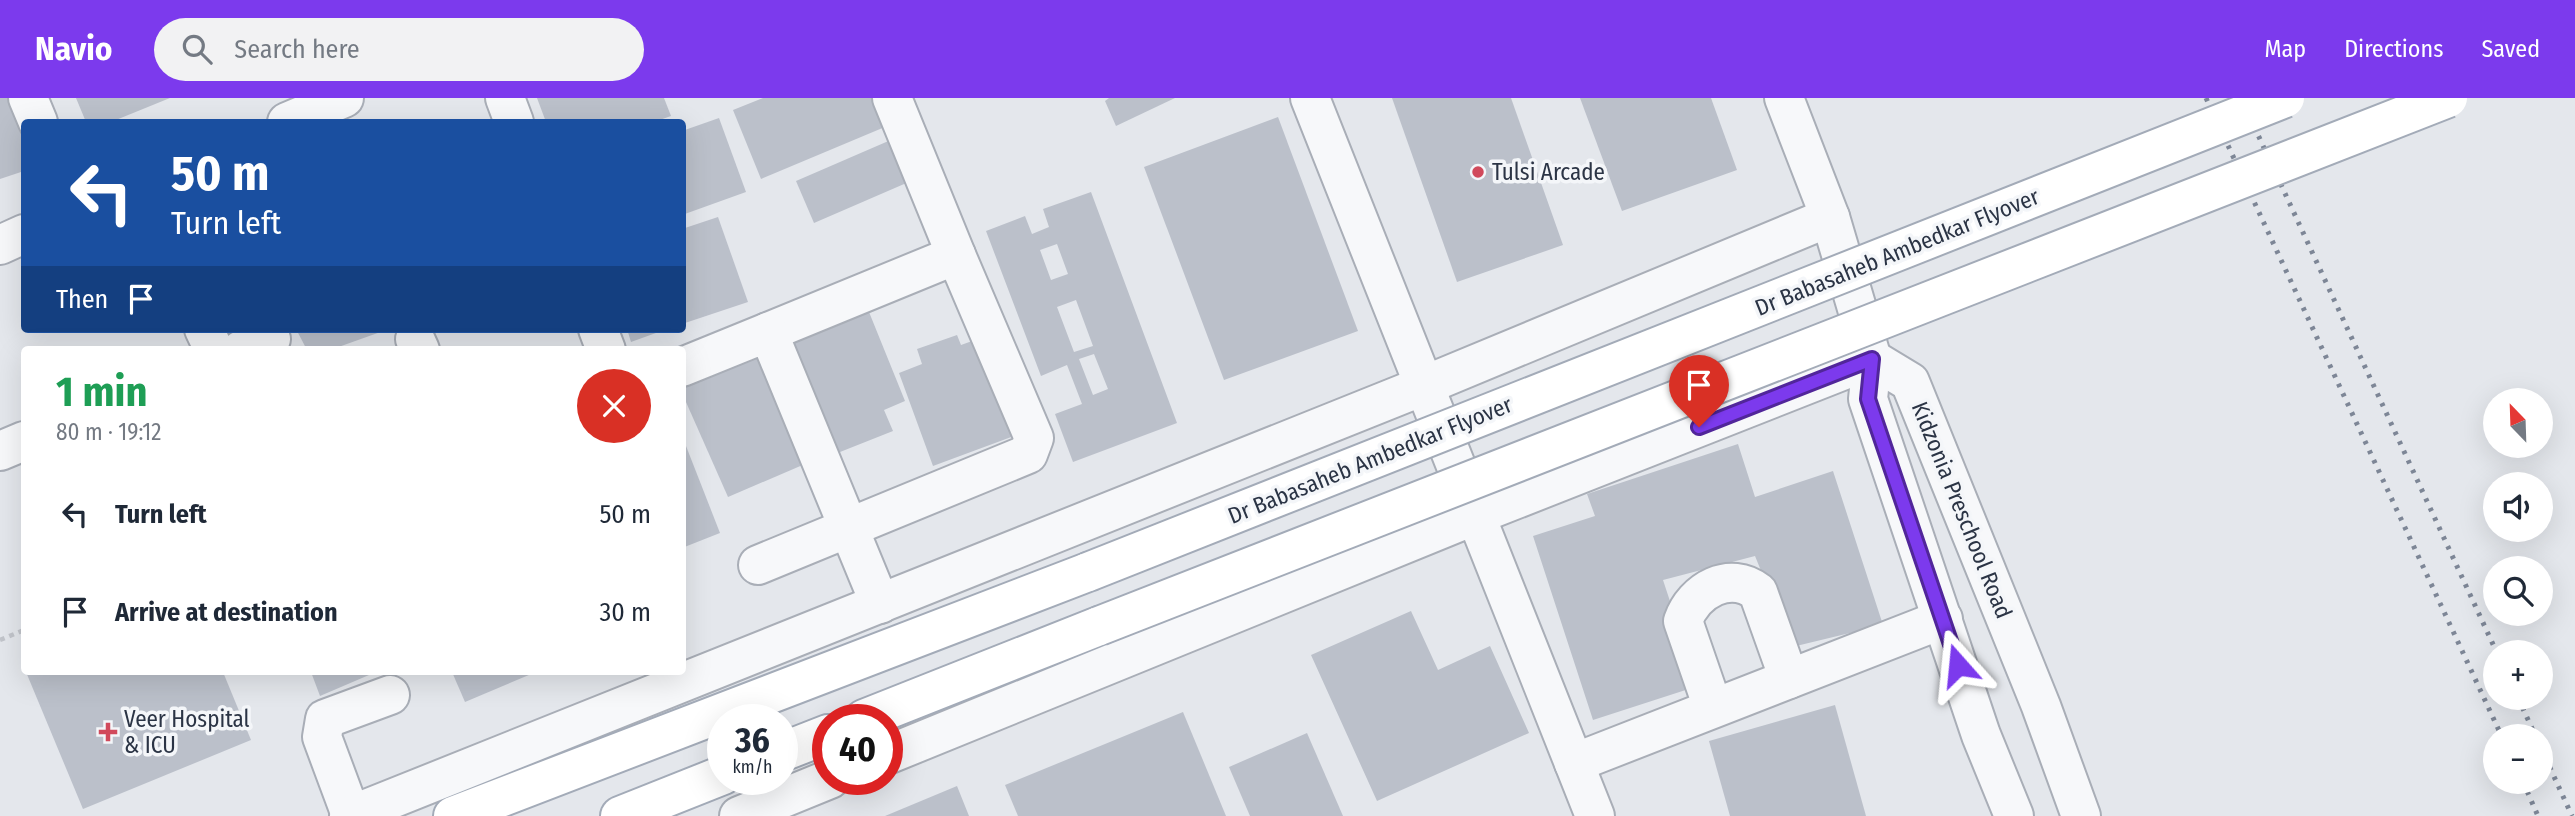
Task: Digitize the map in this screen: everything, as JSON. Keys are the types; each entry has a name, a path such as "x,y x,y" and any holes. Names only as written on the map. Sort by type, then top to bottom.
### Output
{"main road":[{"name":"Dr Babasaheb Ambedkar Flyover","path":"453,816 1088,572 2285,98"},
{"path":"902,704 2448,98"},
{"path":"620,816 707,781"}],"street":[{"path":"28,98 37,119"},
{"path":"293,119 344,98"},
{"path":"505,98 513,119"},
{"path":"758,565 1028,454 1034,438 892,98"},
{"path":"1310,98 1595,816"},
{"path":"903,748 1476,515 1872,359 1830,217 1784,98"},
{"path":"390,695 325,719 322,737 350,816 1423,386 1830,217"},
{"path":"0,245 21,235"},
{"path":"686,364 956,255"},
{"path":"768,332 880,604"},
{"name":"Kidzonia Preschool Road","path":"2014,816 1981,735 1868,399 1872,359 1910,382 2041,706 2081,816"},
{"path":"0,451 21,442"},
{"path":"1713,708 1684,621 1688,607 1701,593 1724,583 1748,585 1758,592 1788,679"},
{"path":"1574,763 1942,619"},
{"path":"739,816 812,786"}],"path":[{"path":"0,640 21,631"}],"building":[{"path":"0,98 19,98 23,119 21,119 21,172 0,179"},
{"path":"76,98 170,98 118,119 85,119"},
{"path":"537,98 664,98 671,116 662,119 545,119"},
{"path":"763,98 882,98 892,124 761,179 733,110"},
{"path":"1109,98 1175,98 1116,126 1105,101"},
{"name":"Tulsi Arcade","path":"1392,98 1511,98 1563,245 1457,282"},
{"path":"1580,98 1711,98 1737,170 1622,211"},
{"path":"1278,117 1358,331 1224,380 1144,167"},
{"path":"719,118 746,192 686,214 686,130"},
{"path":"900,136 918,178 814,223 796,181"},
{"path":"1091,192 1177,423 1073,462 1055,414 1082,404 1067,365 1041,376 986,231 1025,216 1032,234 1049,227 1043,209","holes":["1057,244 1068,274 1051,280 1040,250","1076,300 1093,346 1074,352 1057,307","1094,354 1108,389 1093,395 1079,359"]},
{"path":"718,217 748,302 686,323 686,228"},
{"path":"869,312 905,401 884,410 893,431 835,454 790,344"},
{"path":"298,333 378,333 341,346 305,346"},
{"path":"628,333 656,333 631,342"},
{"path":"957,335 961,345 986,336 1022,433 933,466 899,373 922,364 917,349"},
{"path":"758,354 805,464 728,497 686,402 686,385"},
{"path":"1738,444 1755,497 1833,471 1883,625 1792,647 1755,556 1663,580 1698,686 1593,720 1533,536 1595,516 1587,494"},
{"path":"686,446 720,533 686,546"},
{"path":"1411,611 1438,670 1490,646 1529,733 1377,801 1311,655"},
{"path":"27,675 224,675 251,740 83,809"},
{"path":"312,675 369,675 320,696"},
{"path":"453,675 529,675 465,702"},
{"path":"1835,705 1866,816 1730,816 1709,741"},
{"path":"1183,712 1226,816 1018,816 1005,785"},
{"path":"1307,733 1343,816 1250,816 1229,767"},
{"path":"957,786 969,816 885,816"}],"railway":[{"path":"2206,98 2496,724"},
{"path":"2241,98 2491,640"},
{"path":"2524,710 2530,724"},
{"path":"2553,774 2572,816"},
{"path":"2528,794 2538,816"}],"place":[{"name":"Tulsi Arcade","path":"1478,172"},
{"name":"Veer Hospital & ICU","path":"108,732"}],"route":[{"path":"1699,427 1872,359 1868,399 1958,665"}]}
